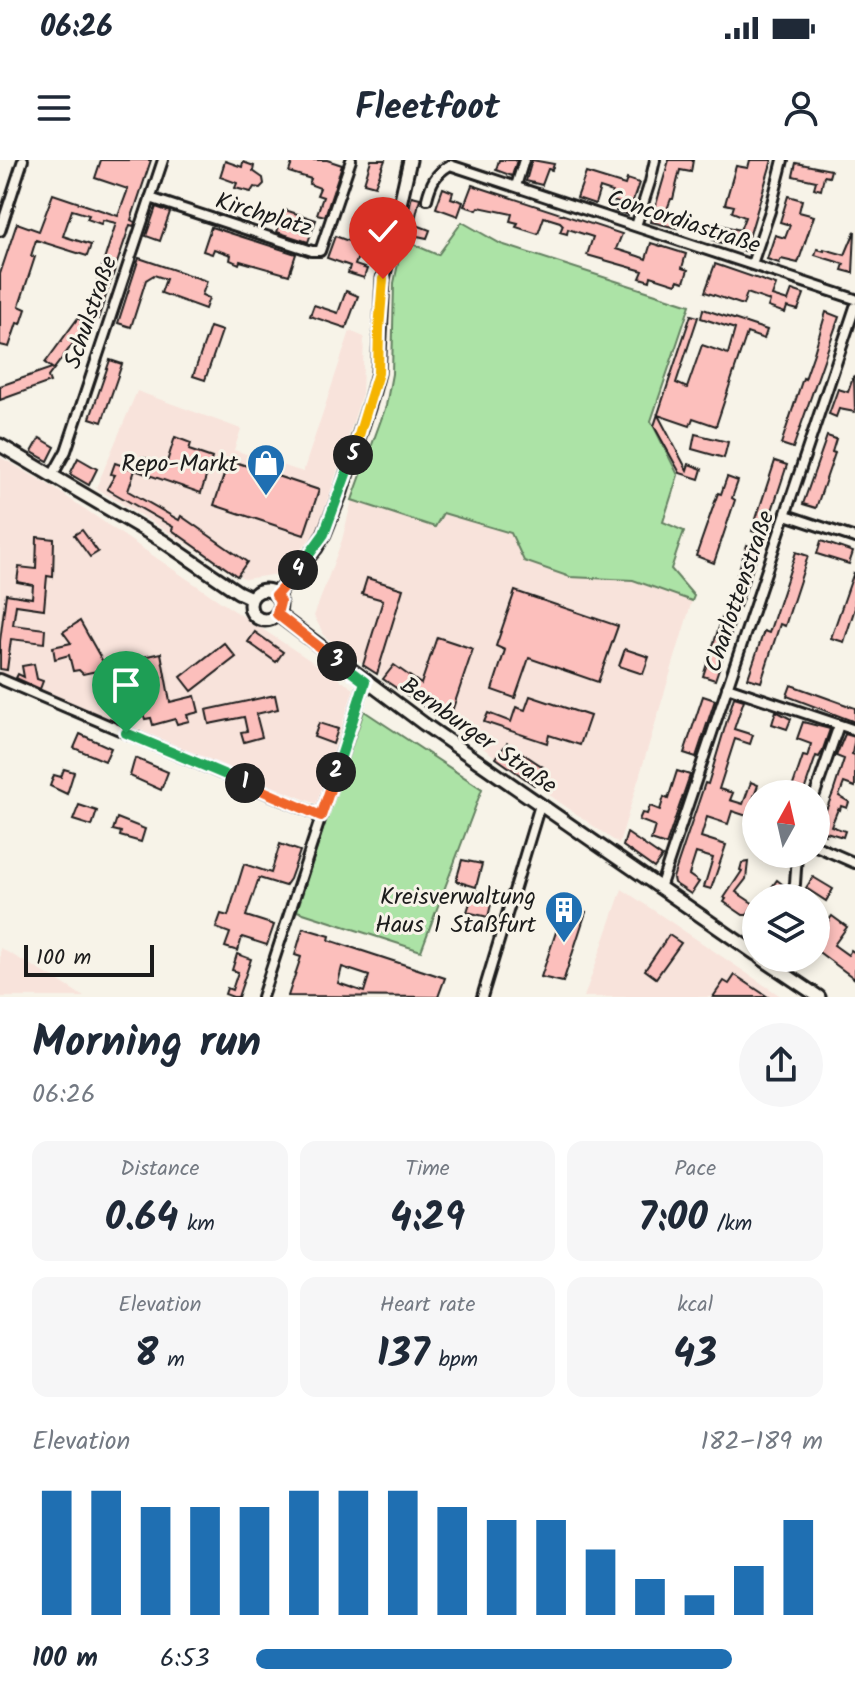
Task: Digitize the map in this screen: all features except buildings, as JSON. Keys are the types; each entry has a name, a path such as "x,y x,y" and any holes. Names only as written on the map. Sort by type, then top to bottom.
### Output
{"main road":[{"path":"276,595 309,557 324,534 371,399 378,373 383,279 410,160"},
{"path":"0,445 163,541 251,598"},
{"path":"263,590 276,595 280,602 277,614 270,620 256,617 249,606 251,598 263,590"},
{"name":"Bernburger Straße","path":"277,614 365,682 742,943"},
{"name":"Bernburger Straße","path":"784,972 819,997"}],"street":[{"path":"0,231 23,160"},
{"name":"Schulstraße","path":"52,476 66,451 163,160"},
{"name":"Kirchplatz","path":"150,198 320,251 352,160"},
{"path":"516,186 524,160"},
{"path":"636,226 655,160"},
{"path":"752,264 783,160"},
{"name":"Concordiastraße","path":"427,199 432,181 439,171 450,165 855,299"},
{"name":"Charlottenstraße","path":"660,888 855,307"},
{"path":"786,515 855,538"},
{"path":"0,679 321,816"},
{"path":"262,997 365,682"},
{"path":"727,687 855,730"},
{"path":"820,780 839,725"},
{"path":"482,997 540,805"},
{"path":"830,852 855,863"}],"shaded area":[{"path":"350,331 364,337 362,394 318,531 278,574 245,579 96,488 137,391 241,429 234,450 303,472"},
{"path":"0,457 51,486 354,689 317,804 222,768 0,674"},
{"path":"352,500 435,527 443,513 511,533 524,561 570,577 633,580 692,601 619,844 325,637 314,616 342,540"},
{"path":"622,889 782,997 584,997"},
{"path":"0,948 59,981 84,997 0,997"}],"green space":[{"path":"462,222 501,244 690,305 651,421 678,475 663,522 684,531 671,569 694,596 692,601 633,580 570,577 524,561 511,533 443,513 435,527 352,500 386,406 392,374 394,283 403,240 438,255"},
{"path":"364,711 482,789 421,951 297,911"}],"place":[{"name":"Repo-Markt","path":"266,497"},
{"name":"Kreisverwaltung Haus 1 Staßfurt","path":"564,944"}],"route":[{"path":"126,733 321,816 365,682 277,614 280,602 276,595 316,548 341,492 378,373 383,279"}]}
